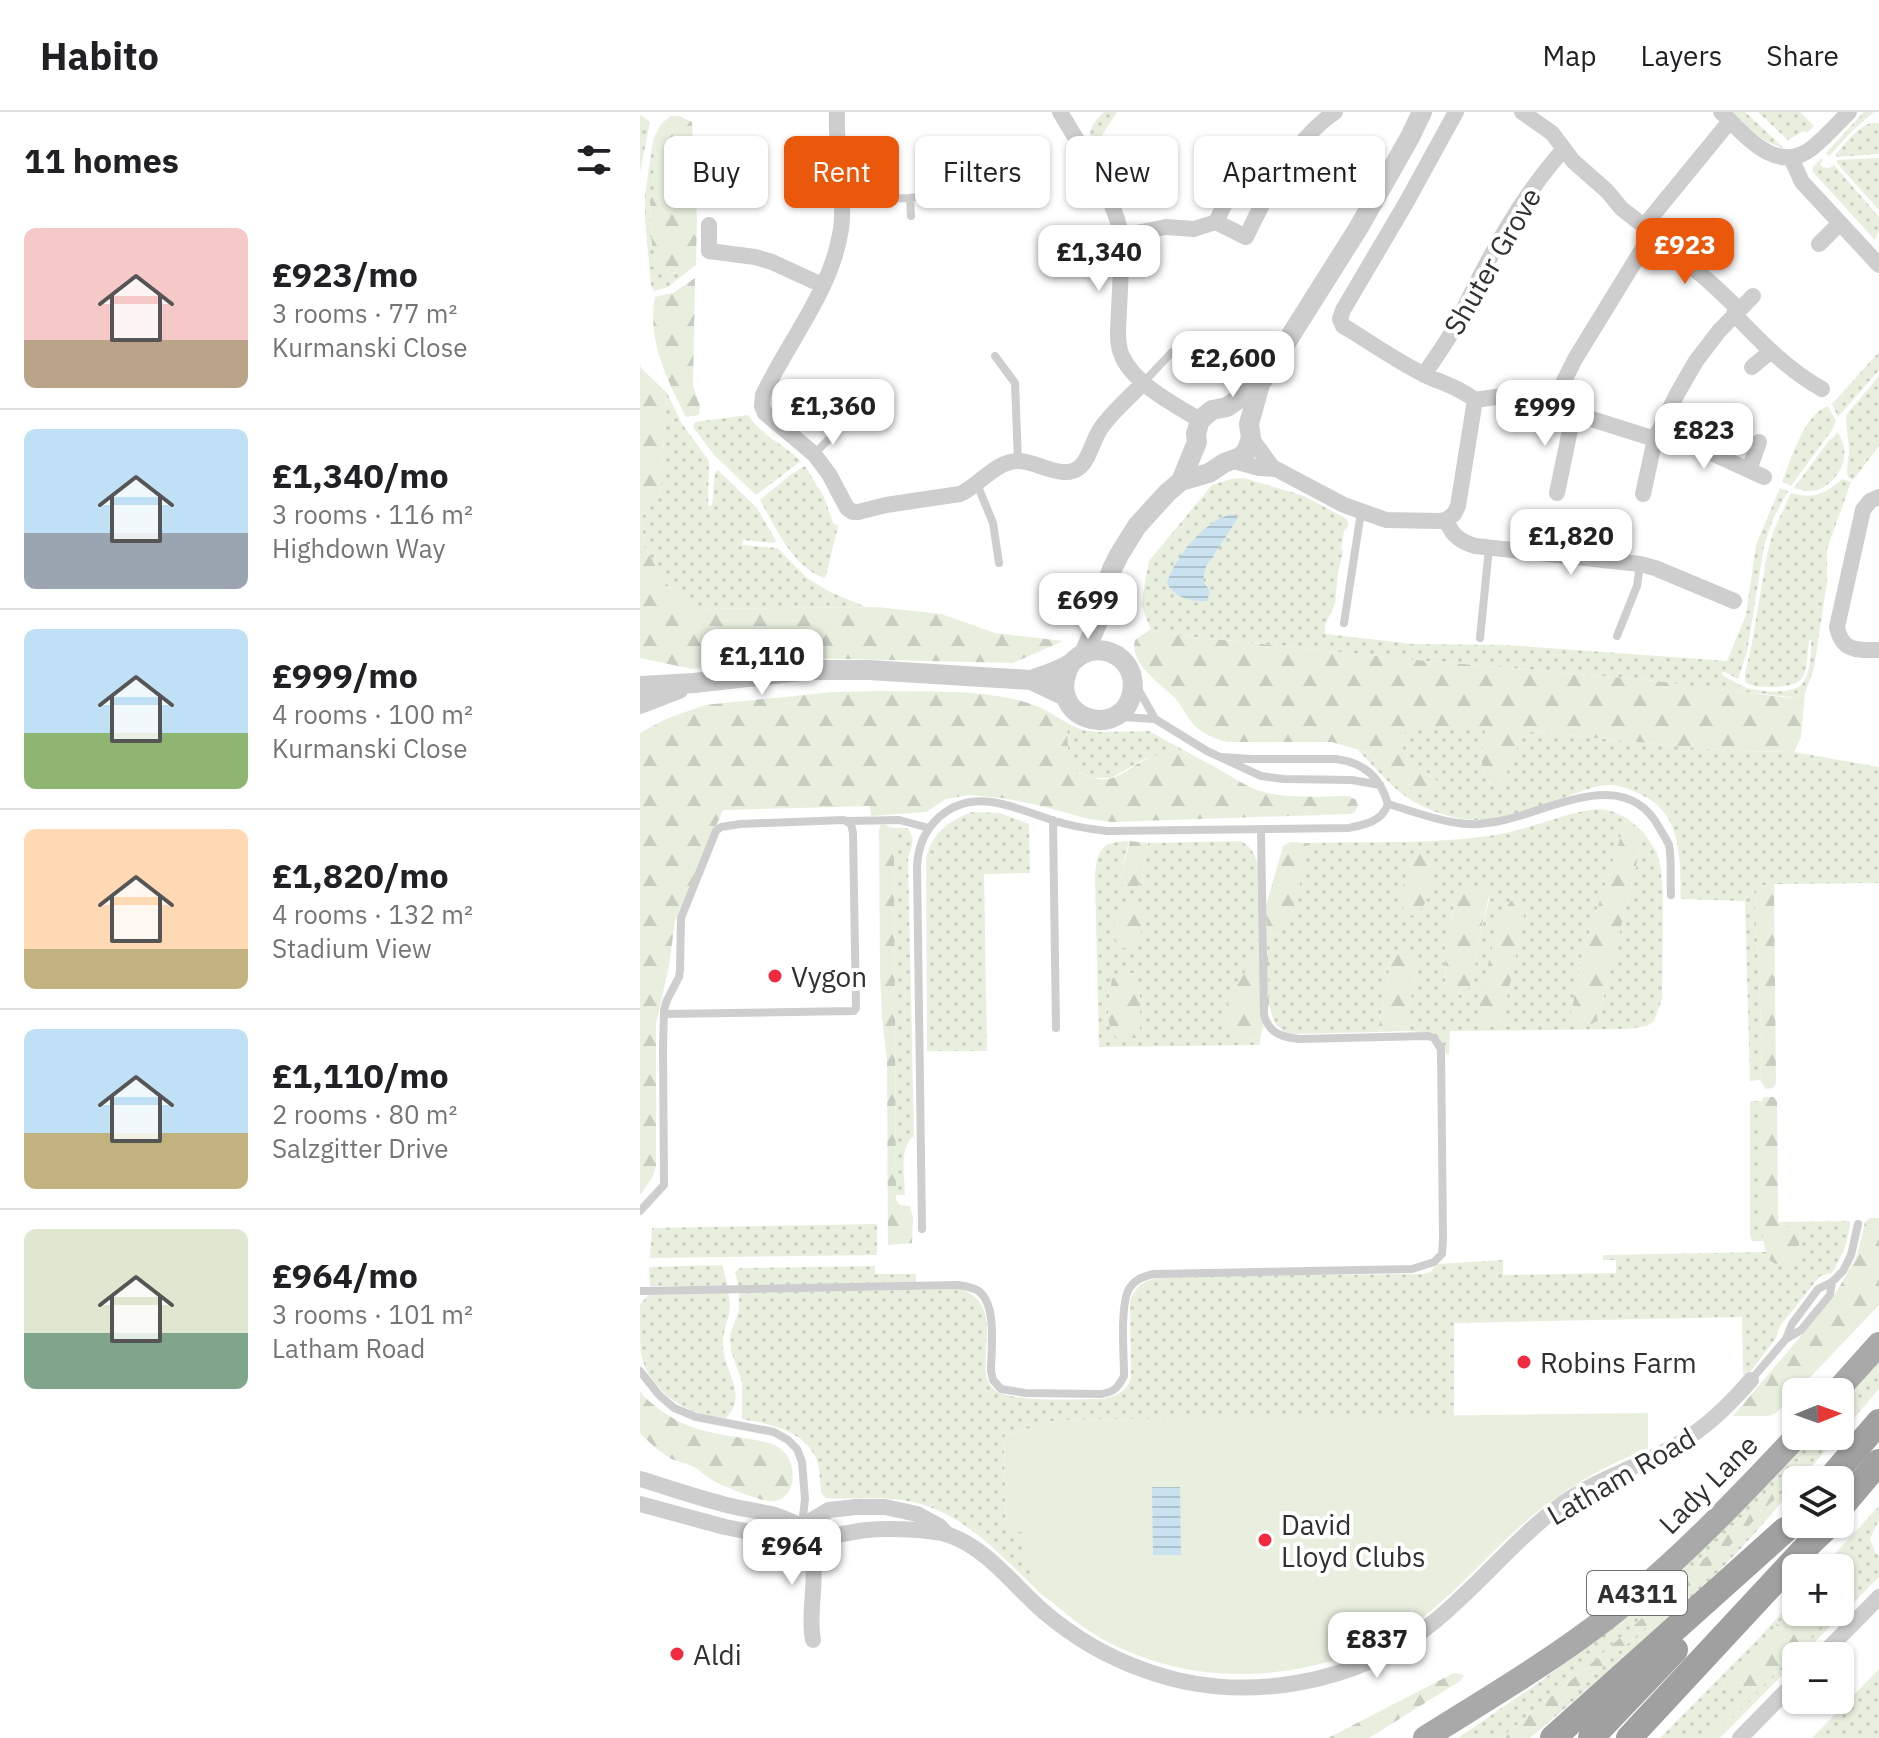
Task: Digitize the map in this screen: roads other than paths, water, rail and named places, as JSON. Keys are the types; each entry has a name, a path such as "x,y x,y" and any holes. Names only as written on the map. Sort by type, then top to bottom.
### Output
{"highway":[{"path":"1841,1466 1879,1422"},
{"path":"1854,1491 1879,1462"},
{"path":"1854,1501 1879,1477"},
{"path":"1553,1738 1782,1531"},
{"path":"1591,1738 1782,1533"},
{"path":"1629,1738 1815,1538"}],"main road":[{"path":"1849,1378 1879,1344"},
{"name":"Lady Lane","path":"1425,1738 1555,1656 1624,1604 1695,1542 1784,1450"}],"street":[{"path":"837,112 837,136"},
{"path":"1060,112 1106,190 1122,236 1118,345 1125,361 1144,382 1200,420"},
{"path":"1307,136 1317,124 1335,112"},
{"path":"1181,481 1209,473 1246,452 1260,384 1359,227 1422,112"},
{"path":"1456,112 1340,319 1343,326 1424,375 1464,391 1475,400 1502,396 1555,396 1646,233 1726,116 1767,153 1778,158 1791,158 1813,148 1849,112"},
{"path":"1522,112 1552,133 1573,161 1607,191 1646,233 1692,266 1771,351 1822,389"},
{"name":"Shuter Grove","path":"1424,375 1460,318 1506,230 1564,149"},
{"path":"1791,158 1802,182 1879,265"},
{"path":"841,208 838,241 831,266 762,401 763,410 769,417 814,454 847,508 853,512 960,494 1002,466 1018,461 1062,472 1078,468 1103,425 1144,382"},
{"path":"1216,222 1223,208"},
{"path":"1122,236 1166,227 1194,229 1216,222 1246,237 1261,208"},
{"path":"1819,244 1840,223"},
{"path":"709,225 709,258 763,259 822,285"},
{"path":"1643,494 1657,436 1677,394 1696,361 1736,311 1753,296"},
{"path":"1752,367 1771,351"},
{"path":"1260,384 1227,407 1212,410 1200,420 1197,442 1205,455 1217,462 1273,468 1361,512 1386,520 1439,521 1454,514 1458,506 1475,400"},
{"path":"1555,396 1574,411 1595,421 1696,446 1756,474 1759,442"},
{"path":"1227,407 1240,413 1273,468"},
{"path":"1557,493 1574,411"},
{"path":"1031,680 1077,658 1094,650 1115,654 1130,669 1133,680 1133,691 1123,711 1104,720 1084,718 1069,705 1065,696 1065,673 1077,658 1102,613 1112,569 1127,541 1137,526 1181,481 1197,442"},
{"path":"1879,497 1870,501 1863,510 1837,627 1845,645 1879,650"},
{"path":"1446,520 1453,536 1463,542 1640,564 1734,601"},
{"path":"1102,613 1115,654"},
{"path":"640,686 827,670 893,671 1031,680 1065,696"},
{"path":"640,671 694,683"},
{"path":"640,704 694,683"},
{"name":"Latham Road","path":"640,1504 771,1536 802,1526 829,1510 885,1507 917,1514 987,1558 1068,1631 1110,1656 1168,1678 1202,1684 1250,1687 1301,1682 1361,1665 1416,1637 1457,1602 1524,1535 1563,1503 1693,1435 1712,1421 1751,1380"},
{"name":"Latham Road","path":"640,1479 732,1507 774,1515 831,1535 870,1530 947,1534"},
{"path":"802,1526 813,1563 810,1623 813,1640"},
{"path":"1835,1642 1879,1597"},
{"path":"1740,1738 1782,1695"}],"lane":[{"path":"899,198 915,197"},
{"path":"910,198 911,216"},
{"path":"1144,382 1172,352 1194,356"},
{"path":"995,356 1015,383 1018,461"},
{"path":"838,430 869,400"},
{"path":"814,454 828,440"},
{"path":"977,484 993,523 999,563"},
{"path":"1344,623 1361,512"},
{"path":"1480,638 1489,547"},
{"path":"1617,636 1637,586 1640,564"},
{"path":"1133,680 1155,719"},
{"path":"1113,717 1155,719 1207,751 1267,777 1352,780 1381,786"},
{"path":"922,1229 917,866 922,839 933,821 971,802 990,802 1082,829 1107,831 1348,828 1368,824 1386,812 1388,804 1381,786 1368,770 1344,760 1222,757"},
{"path":"1388,804 1474,824 1503,821 1589,796 1607,794 1623,797 1646,809 1668,845 1671,895"},
{"path":"640,1211 664,1185 664,1014 667,1000 679,977 681,918 716,831 721,827 740,824 844,820 899,820 929,828"},
{"path":"1053,820 1056,1028"},
{"path":"664,1014 854,1011 853,833 848,821"},
{"path":"640,1291 970,1287 979,1291 991,1311 991,1371 993,1380 1001,1389 1025,1393 1101,1394 1112,1392 1124,1376 1125,1302 1128,1290 1143,1276 1412,1269 1434,1262 1442,1254 1443,1239 1441,1049 1434,1038 1428,1036 1299,1039 1275,1034 1266,1024 1261,830"},
{"path":"1751,1380 1786,1339 1792,1324 1818,1289 1832,1282 1843,1271 1851,1255 1858,1224"},
{"path":"640,1371 674,1408 696,1417 774,1432 788,1440 797,1449 802,1462 805,1499 802,1526"}],"water":[{"path":"1232,514 1238,518 1206,567 1203,580 1210,592 1207,601 1179,596 1167,583 1184,551 1212,524"},
{"path":"1152,1487 1180,1487 1181,1555 1153,1555"}],"place":[{"name":"Vygon","path":"775,976"},
{"name":"Robins Farm","path":"1524,1362"},
{"name":"David Lloyd Clubs","path":"1265,1540"},
{"name":"Aldi","path":"677,1654"}]}
